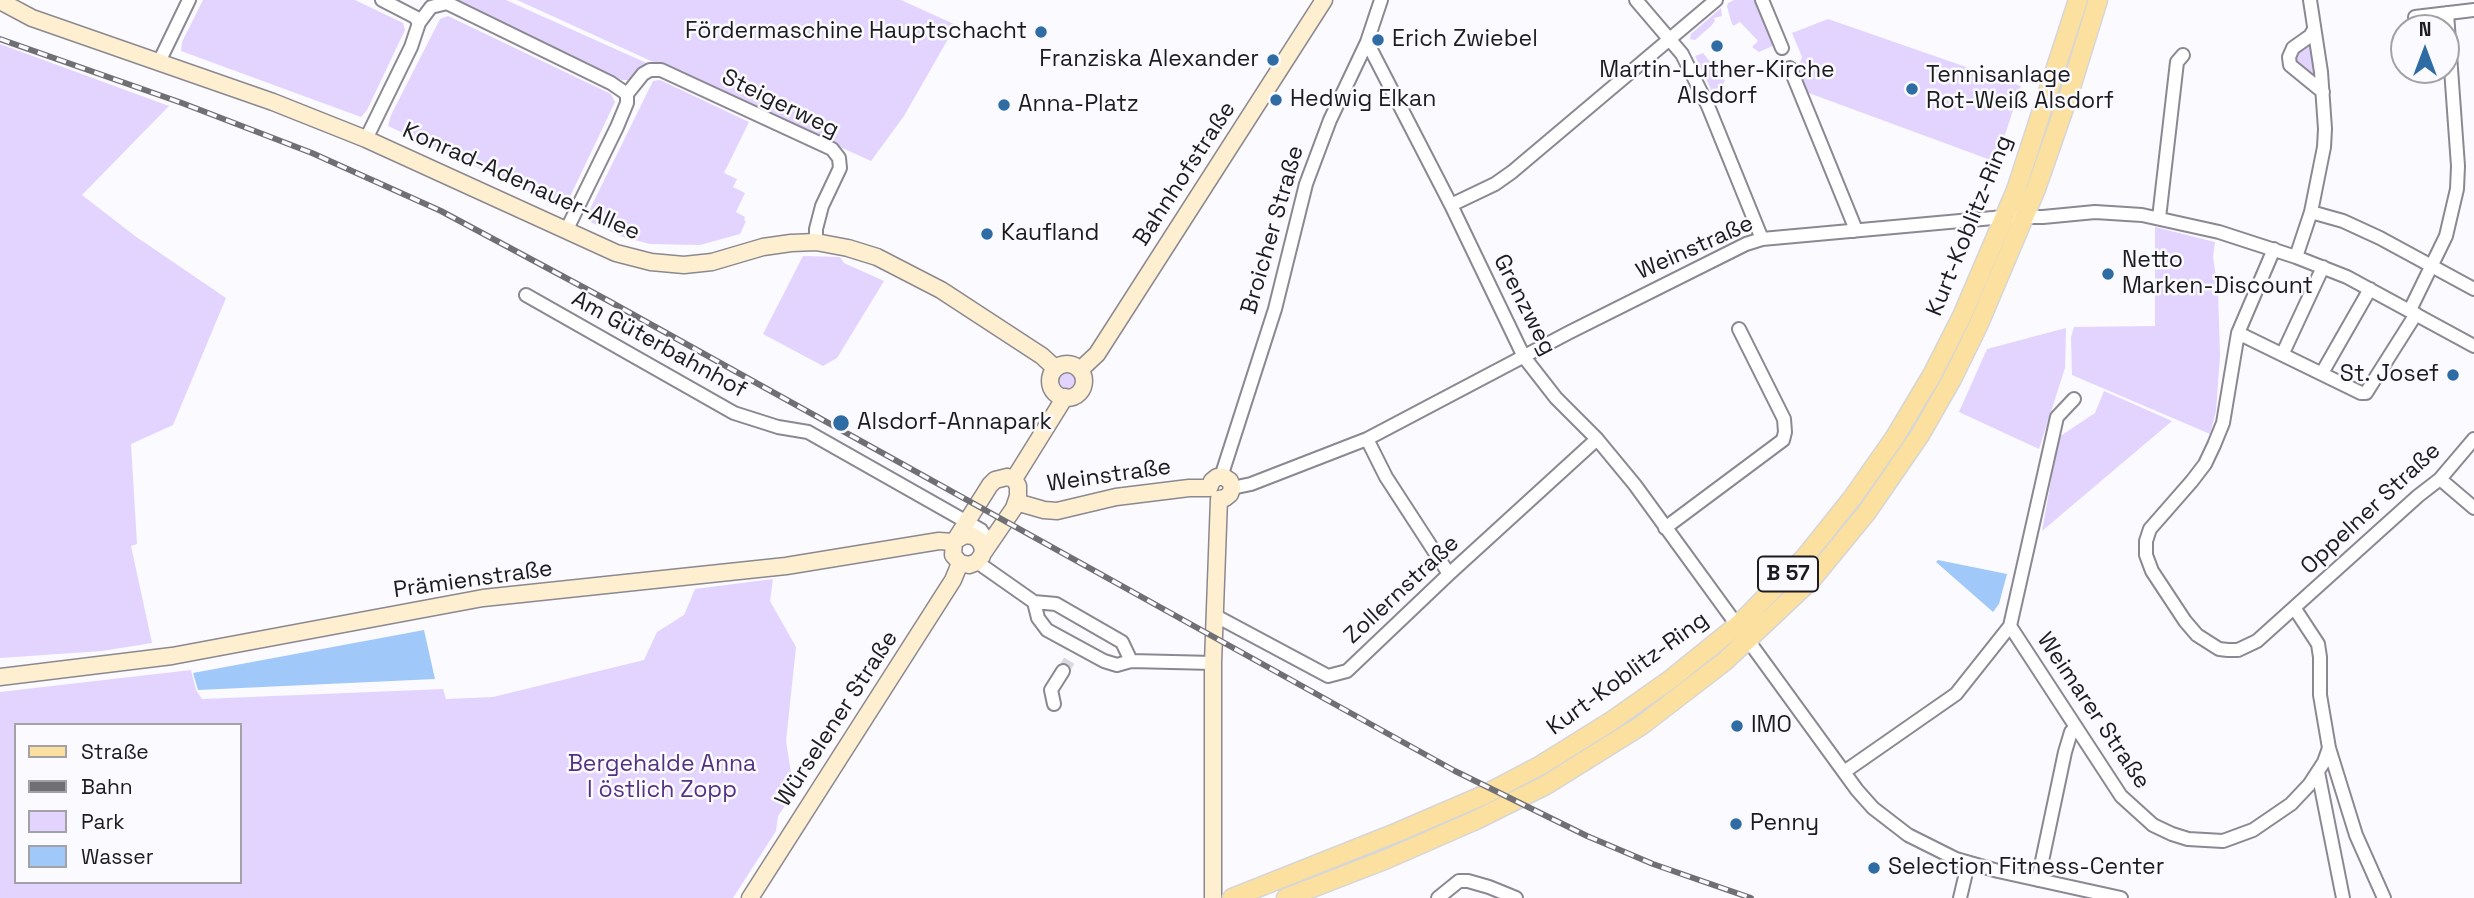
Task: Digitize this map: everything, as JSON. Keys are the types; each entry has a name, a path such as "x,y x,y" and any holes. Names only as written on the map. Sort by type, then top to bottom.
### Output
{"main road":[{"name":"Kurt-Koblitz-Ring","path":"1232,898 1484,795 1541,765 1651,693 1738,625 1805,557 1853,497 1895,437 1956,328 2018,182 2078,0"},
{"name":"Kurt-Koblitz-Ring","path":"1286,898 1463,826 1546,785 1642,725 1749,640 1812,579 1867,512 1920,435 1978,326 2036,189 2098,0"}],"street":[{"path":"159,62 189,0"},
{"path":"382,0 415,17 419,22"},
{"name":"Bahnhofstraße","path":"1080,370 1097,354 1324,0"},
{"name":"Broicher Straße","path":"1213,898 1213,663 1220,488 1275,309 1306,184 1330,120 1367,42 1381,0"},
{"path":"1636,0 1682,54 1708,106 1762,239"},
{"path":"1451,205 1495,184 1512,172 1716,0"},
{"path":"1762,0 1782,48"},
{"path":"2296,257 2311,212 2324,147 2323,92 2309,0"},
{"name":"Konrad-Adenauer-Allee","path":"0,1 32,18 273,102 366,139 616,253 651,262 684,265 712,262 764,247 816,243 848,248 877,257 940,290 1042,356 1055,368"},
{"path":"366,139 411,47 419,22 431,7 447,4 611,83 627,94"},
{"path":"2439,14 2474,10"},
{"path":"2313,31 2293,48 2289,57 2290,65 2323,92"},
{"name":"Grenzweg","path":"1367,42 1451,205 1524,357 1556,398 1597,439 1635,485 1749,640"},
{"path":"2159,218 2177,62 2183,55"},
{"path":"1790,68 1854,225 1854,231"},
{"name":"Steigerweg","path":"566,231 617,127 627,94 643,74 650,70 661,70 832,149 839,158 840,168 822,206 816,229 816,243"},
{"path":"2238,333 2361,393 2366,393 2413,312 2446,236 2457,189 2458,166 2449,84"},
{"name":"Weinstraße","path":"1016,502 1057,511 1116,496 1251,484 1367,439 1605,314 1746,244 1762,239 2004,217 2095,212 2159,218 2219,232 2323,267 2370,289 2474,346"},
{"path":"2311,212 2343,221 2474,289"},
{"name":"Oppelner Straße","path":"2274,249 2238,333 2222,423 2214,445 2205,464 2192,481 2150,528 2146,541 2146,555 2152,571 2197,635 2219,649 2238,650 2248,647 2295,609 2418,496 2440,480 2474,439"},
{"path":"2283,353 2323,267"},
{"path":"2322,373 2370,289"},
{"name":"Am Güterbahnhof","path":"526,295 734,413 778,427 808,432 967,521 985,533 983,555 1002,579 1034,602"},
{"path":"1665,528 1783,440 1786,425 1782,412 1739,329"},
{"path":"1065,364 1076,366 1080,370 1084,379 1082,389 1065,397 1054,391 1050,380 1055,368 1065,364"},
{"path":"1014,479 1065,397"},
{"path":"1844,772 1956,694 2010,626 2057,417 2074,399"},
{"path":"1367,439 1386,477 1449,574"},
{"name":"Zollernstraße","path":"1214,615 1328,676 1347,671 1597,439"},
{"path":"1007,477 1014,479 1018,486 1016,502 983,555 969,565 960,563 953,555 956,540 982,495 995,480 1007,477"},
{"path":"2440,480 2474,507"},
{"path":"956,540 965,535 973,536 979,540 983,555"},
{"name":"Prämienstraße","path":"0,677 172,656 483,598 786,566 956,540"},
{"name":"Würselener Straße","path":"750,898 953,580 960,563"},
{"path":"1131,661 1122,642 1056,604 1034,602 1038,618 1047,630 1075,652 1117,665 1131,661 1213,663"},
{"path":"2295,609 2318,644 2320,695 2329,748 2357,835 2384,898"},
{"name":"Weimarer Straße","path":"2010,626 2121,796 2153,825 2188,839 2223,841 2253,830 2291,804 2309,785 2329,748"},
{"path":"1749,640 1865,799 1895,825 1927,846 1968,864 2121,898"},
{"path":"1054,704 1051,690 1063,671"},
{"path":"2038,880 2065,752 2071,732 2076,727"},
{"path":"2318,772 2343,898"},
{"path":"1960,898 1968,864"},
{"path":"1438,898 1459,881 1489,887 1516,898"}],"green space":[{"path":"203,0 355,0 403,23 405,30 367,110 361,117 181,51 182,42"},
{"path":"455,0 506,0 651,65 631,80 622,80"},
{"path":"517,0 901,0 956,25 904,116 871,161"},
{"path":"1734,0 1759,0 1777,44 1759,52 1752,47 1758,41 1740,22 1733,26 1731,21 1727,6"},
{"path":"1721,8 1722,16 1714,18 1711,26 1695,40 1690,39 1691,34"},
{"path":"448,16 611,94 615,102 566,205 560,206 388,126 391,115 440,19"},
{"name":"Tennisanlage Rot-Weiß Alsdorf","path":"1828,19 2021,86 1996,162 1806,92 1796,73 1802,57 1792,33"},
{"path":"2313,42 2317,76 2314,77 2297,66 2294,60 2296,52"},
{"path":"0,44 169,106 82,195 135,236 226,298 173,425 131,444 137,544 131,546 152,643 102,651 0,658"},
{"path":"1703,53 1725,80 1718,97 1714,96 1695,56"},
{"path":"660,80 749,122 724,173 737,179 733,187 745,193 736,212 745,217 746,221 740,234 700,245 650,244 623,237 588,221 590,209 653,81"},
{"path":"2155,227 2215,242 2213,257 2218,289 2220,356 2216,411 2210,434 2072,375 2071,337 2074,327 2155,326"},
{"path":"803,256 840,257 844,263 884,281 837,358 823,366 763,334"},
{"path":"2066,328 2065,368 2039,449 1959,412 1987,349"},
{"path":"1067,368 1078,375 1079,380 1072,391 1067,392 1056,385 1055,380 1062,369"},
{"path":"2104,391 2172,421 2042,531 2059,437 2095,413"},
{"name":"Bergehalde Anna I östlich Zopp","path":"773,579 770,601 796,647 786,741 794,792 778,816 776,831 733,898 0,898 0,692 191,670 196,690 202,699 443,689 446,699 493,697 644,660 657,632 684,615 695,589"}],"water":[{"path":"1938,560 2007,574 1999,604 1993,612 1936,562"},
{"path":"424,630 435,679 198,690 193,673"}],"tunnel":[{"path":"1063,671 1072,656"}],"railway":[{"path":"0,39 182,103 312,153 441,211 607,300 1455,771 1587,836 1653,864 1751,898"}],"place":[{"name":"Fördermaschine Hauptschacht","path":"1041,32"},
{"name":"Erich Zwiebel","path":"1378,40"},
{"name":"Martin-Luther-Kirche Alsdorf","path":"1717,46"},
{"name":"Franziska Alexander","path":"1273,60"},
{"name":"Tennisanlage Rot-Weiß Alsdorf","path":"1912,89"},
{"name":"Hedwig Elkan","path":"1276,100"},
{"name":"Anna-Platz","path":"1004,105"},
{"name":"Kaufland","path":"987,234"},
{"name":"Netto Marken-Discount","path":"2108,274"},
{"name":"St. Josef","path":"2453,375"},
{"name":"Alsdorf-Annapark","path":"841,423"},
{"name":"IMO","path":"1737,726"},
{"name":"Penny","path":"1736,824"},
{"name":"Selection Fitness-Center","path":"1874,868"}]}
